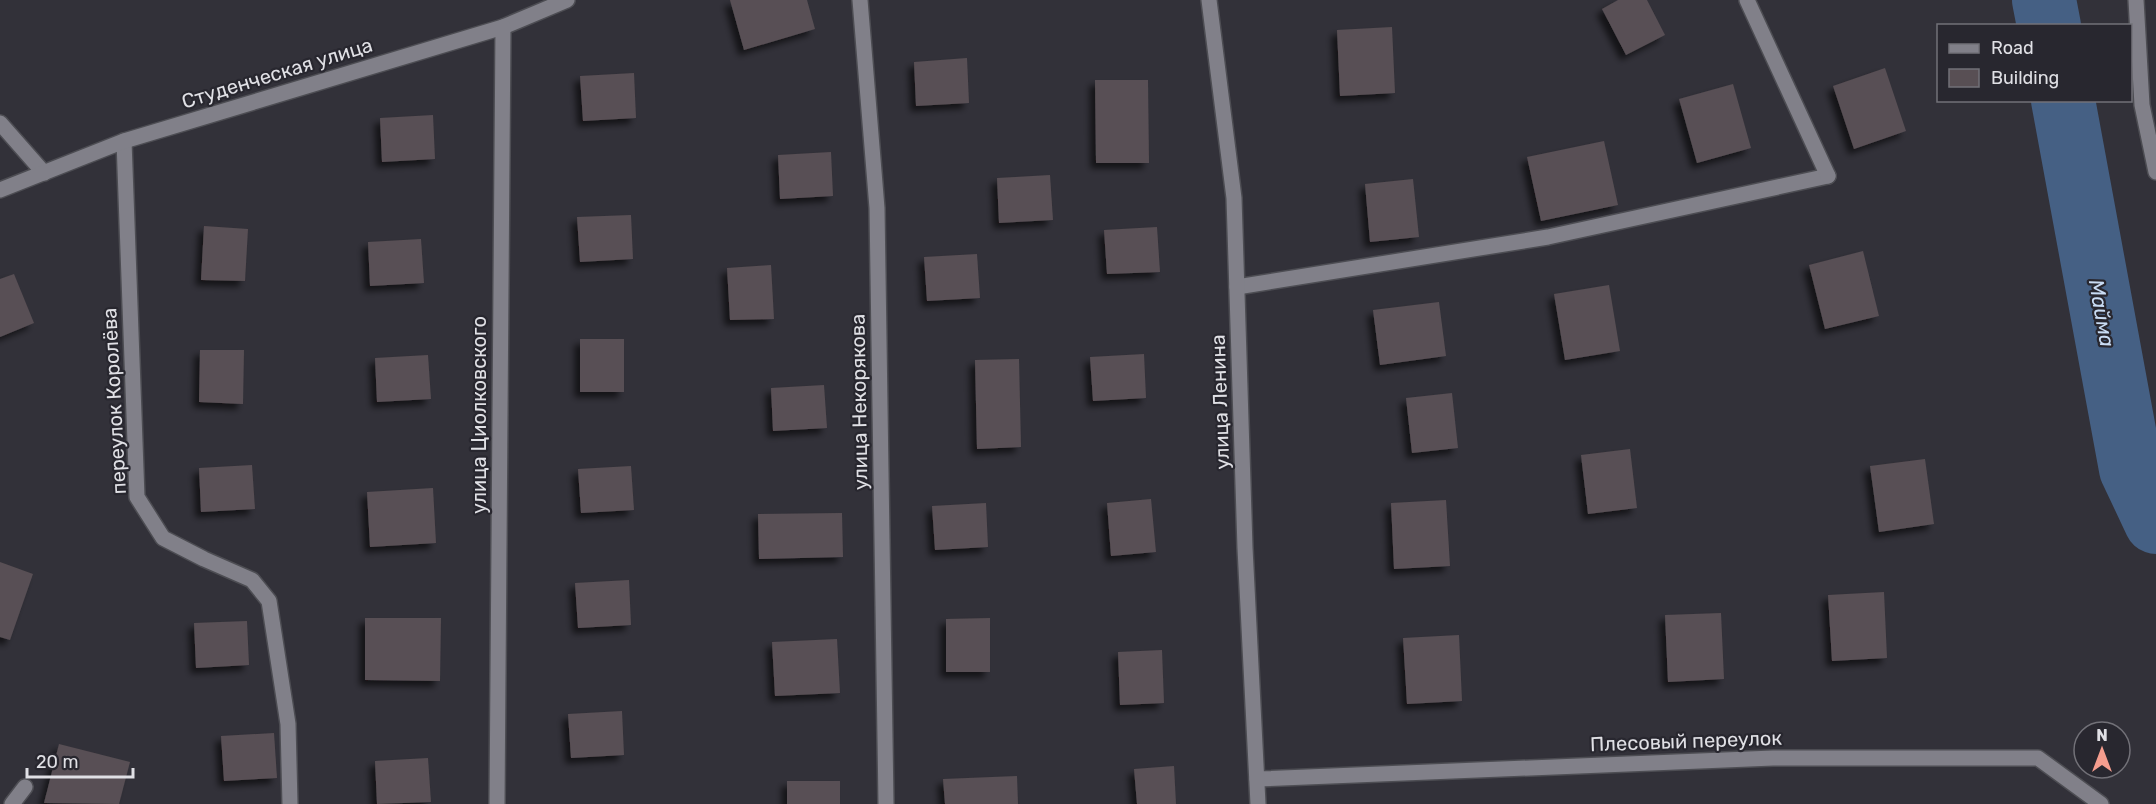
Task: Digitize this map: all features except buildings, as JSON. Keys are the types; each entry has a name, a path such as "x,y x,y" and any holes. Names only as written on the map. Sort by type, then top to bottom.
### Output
{"street":[{"name":"Студенческая улица","path":"0,190 124,141 503,27 567,0"},
{"name":"улица Некорякова","path":"860,0 877,208 886,804"},
{"name":"улица Ленина","path":"1209,0 1234,198 1245,548 1258,804"},
{"path":"1237,287 1548,237 1828,176 1747,0"},
{"path":"2136,0 2142,105 2156,172"},
{"name":"улица Циолковского","path":"497,804 503,27"},
{"path":"0,123 44,173"},
{"name":"переулок Королёва","path":"124,141 136,497 163,538 204,560 252,580 269,601 288,724 290,804"},
{"name":"Плесовый переулок","path":"1257,779 1773,758 2038,758 2101,804"},
{"path":"12,804 25,787"}],"waterway":[{"name":"Майма","path":"2044,0 2049,24"},
{"name":"Майма","path":"2063,102 2131,469 2156,522"}]}
